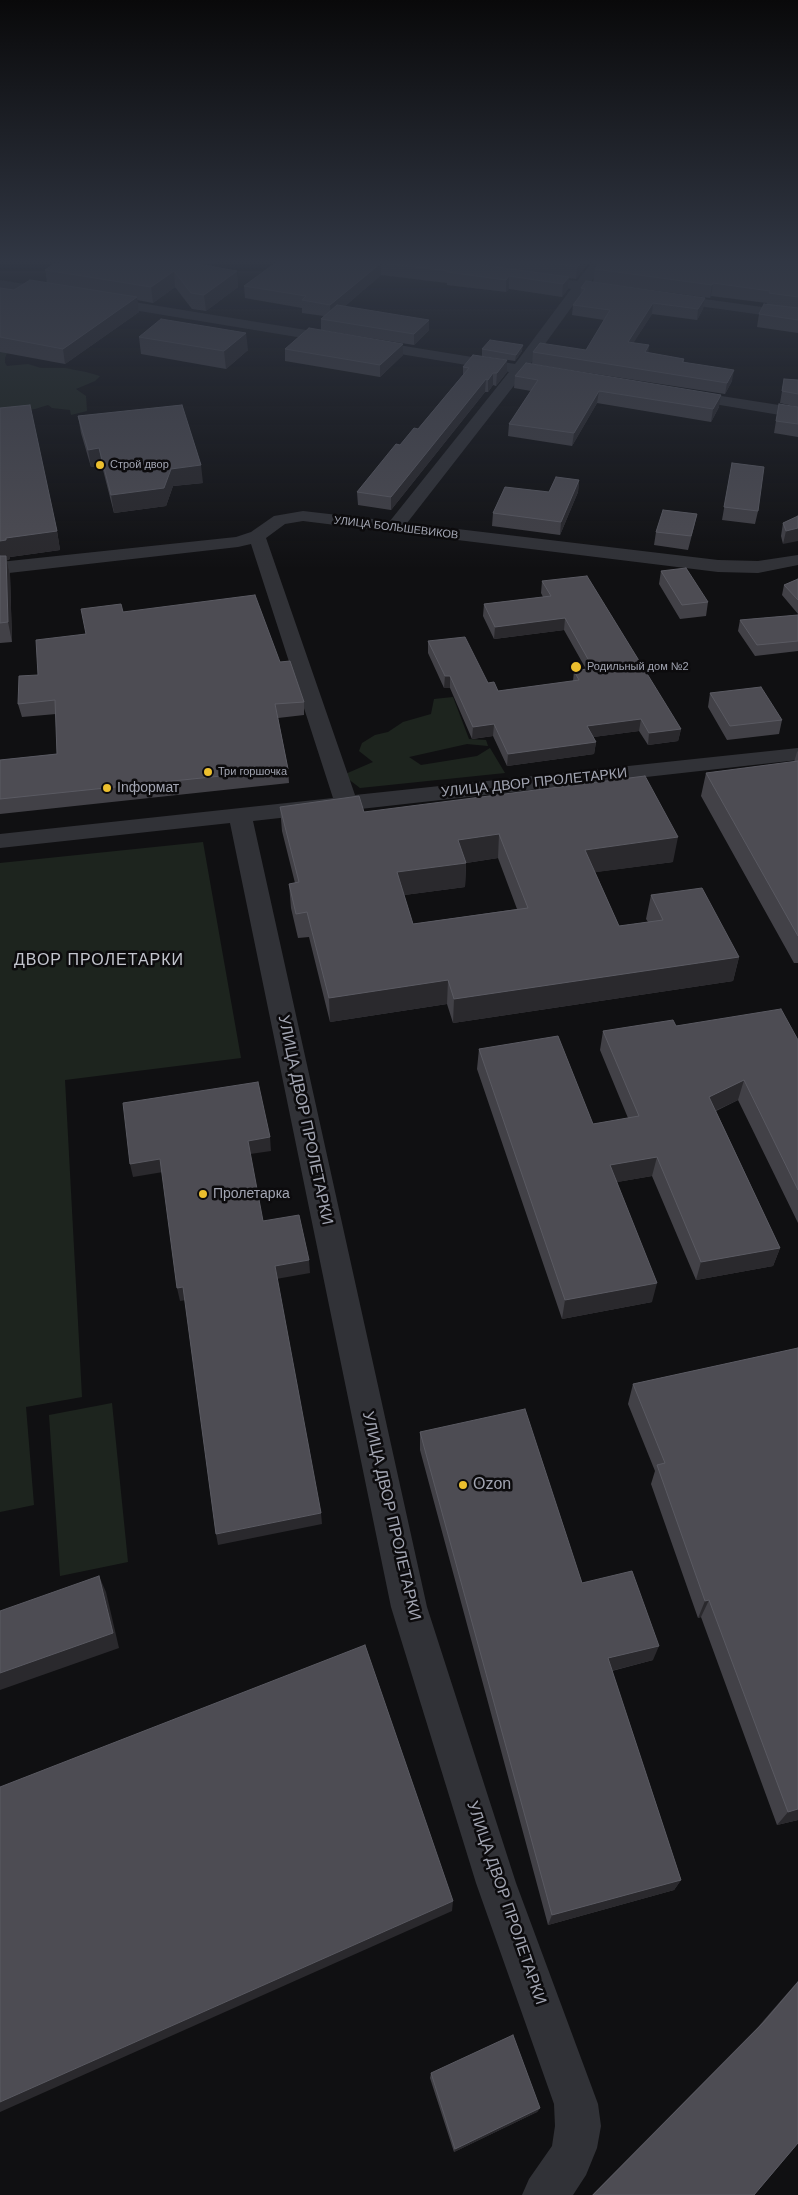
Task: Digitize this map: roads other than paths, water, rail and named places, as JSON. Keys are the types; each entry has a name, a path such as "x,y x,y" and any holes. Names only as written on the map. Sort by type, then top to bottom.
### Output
{"street":[{"path":"485,363 574,378"},
{"path":"394,528 523,363"},
{"path":"672,393 798,413"},
{"name":"УЛИЦА БОЛЬШЕВИКОВ","path":"0,568 230,544 257,536 280,520 298,516 728,567 768,566 798,560"},
{"path":"257,536 346,803"},
{"name":"УЛИЦА ДВОР ПРОЛЕТАРКИ","path":"0,841 798,754"},
{"name":"УЛИЦА ДВОР ПРОЛЕТАРКИ","path":"240,814 409,1607 496,1883 576,2104 578,2126 574,2148 570,2158 546,2195"}],"place":[{"name":"Строй двор","path":"100,465"},
{"name":"Родильный дом №2","path":"576,667"},
{"name":"Три горшочка","path":"208,772"},
{"name":"Inформат","path":"107,788"},
{"name":"Пролетарка","path":"203,1194"},
{"name":"Ozon","path":"463,1485"}],"district":[{"name":"ДВОР ПРОЛЕТАРКИ","path":"99,961"}]}
